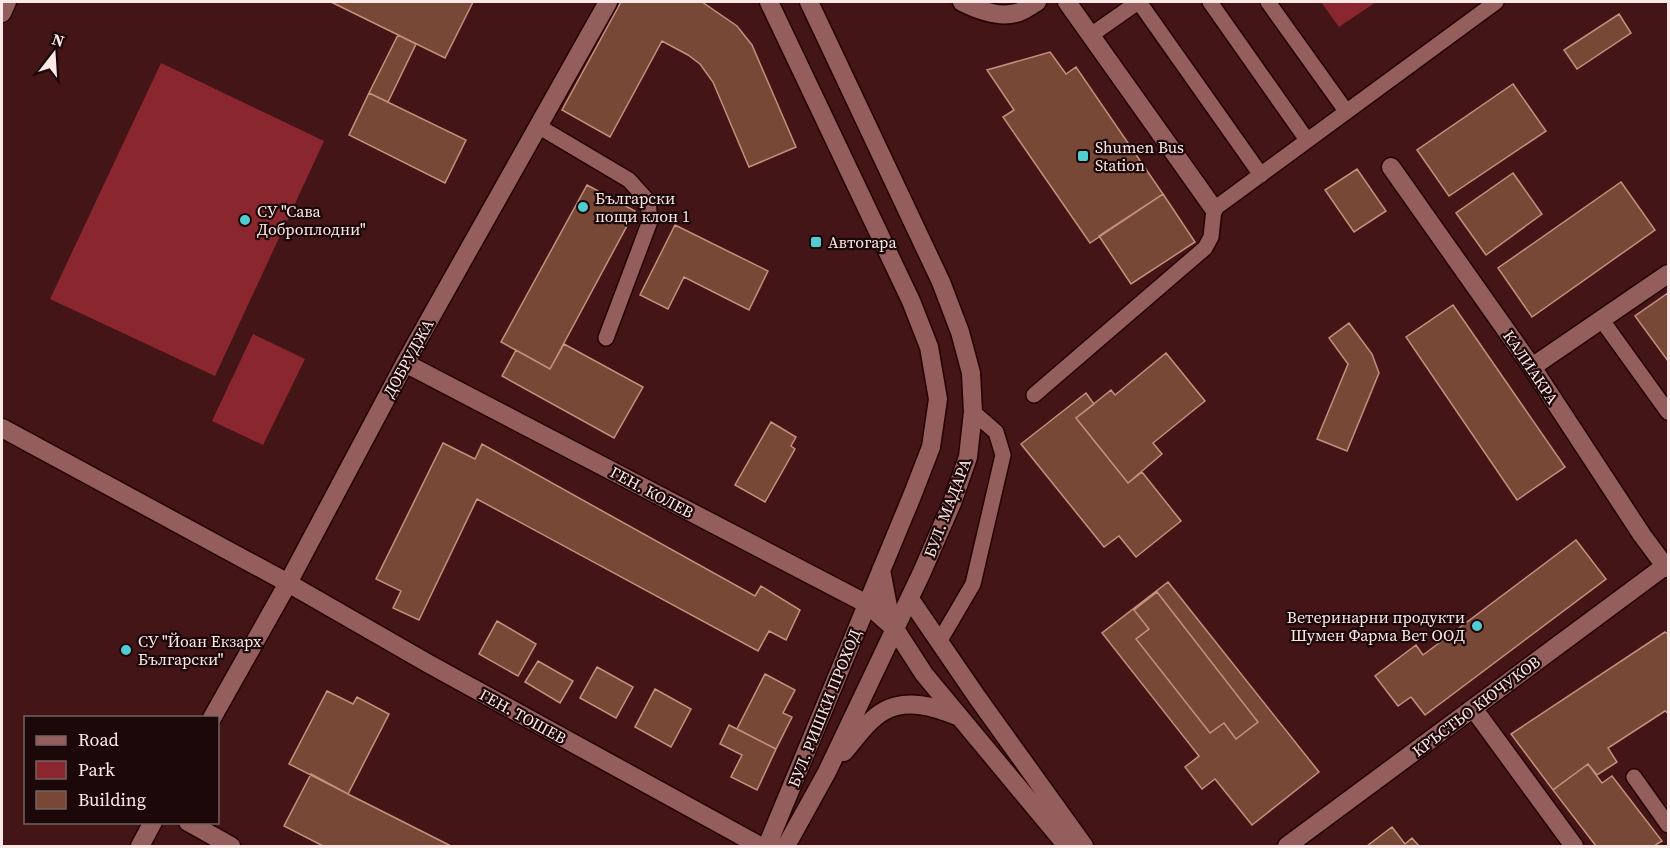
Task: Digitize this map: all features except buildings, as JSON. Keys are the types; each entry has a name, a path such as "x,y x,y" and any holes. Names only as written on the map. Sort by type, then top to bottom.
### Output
{"street":[{"path":"2,13 7,2"},
{"name":"ДОБРУДЖА","path":"213,716 288,583 405,363 608,2"},
{"path":"769,2 911,301 929,347 938,399 931,447 881,570 895,629 924,674 958,717 1067,846"},
{"name":"БУЛ. МАДАРА","path":"809,2 941,282 960,332 971,373 973,412 968,458 952,502 910,599"},
{"path":"962,2 974,8 998,14 1018,13 1037,2"},
{"path":"1066,2 1214,209"},
{"name":"КАЛИАКРА","path":"1391,167 1532,367 1642,535 1667,567"},
{"path":"1532,367 1668,274"},
{"name":"ГЕН. КОЛЕВ","path":"405,363 867,604 895,629"},
{"name":"ГЕН. ТОШЕВ","path":"2,428 288,583 429,664 760,846"},
{"name":"КРЪСТЬО КЮЧУКОВ","path":"1287,846 1667,567"},
{"name":"БУЛ. РИШКИ ПРОХОД","path":"767,846 881,570"},
{"path":"867,604 886,597 910,599 1084,846"},
{"name":"БУЛ. РИШКИ ПРОХОД","path":"786,846 827,772 910,599"},
{"path":"827,772 869,723 884,710 906,704 926,705 958,717"},
{"path":"1473,708 1574,846"},
{"path":"140,846 152,824"},
{"path":"192,824 231,846"}],"lane":[{"path":"1090,35 1139,2 1260,175"},
{"path":"1210,2 1307,140"},
{"path":"1268,2 1346,111"},
{"path":"1034,394 1205,248 1211,237 1214,209 1496,2"},
{"path":"538,126 629,180 648,201 650,221 606,338"},
{"path":"1601,319 1668,412"},
{"path":"939,642 973,584 1003,455 996,432 973,412"},
{"path":"1634,777 1668,825"}],"green space":[{"path":"1321,2 1376,2 1339,27"},
{"path":"161,63 324,141 215,376 50,299"},
{"path":"253,334 305,359 263,445 212,421"}],"place":[{"name":"Shumen Bus Station","path":"1083,156"},
{"name":"Български пощи клон 1","path":"583,207"},
{"name":"СУ \"Сава Доброплодни\"","path":"245,220"},
{"name":"Автогара","path":"816,242"},
{"name":"Ветеринарни продукти Шумен Фарма Вет ООД","path":"1477,626"},
{"name":"СУ \"Йоан Екзарх Български\"","path":"126,650"}]}
